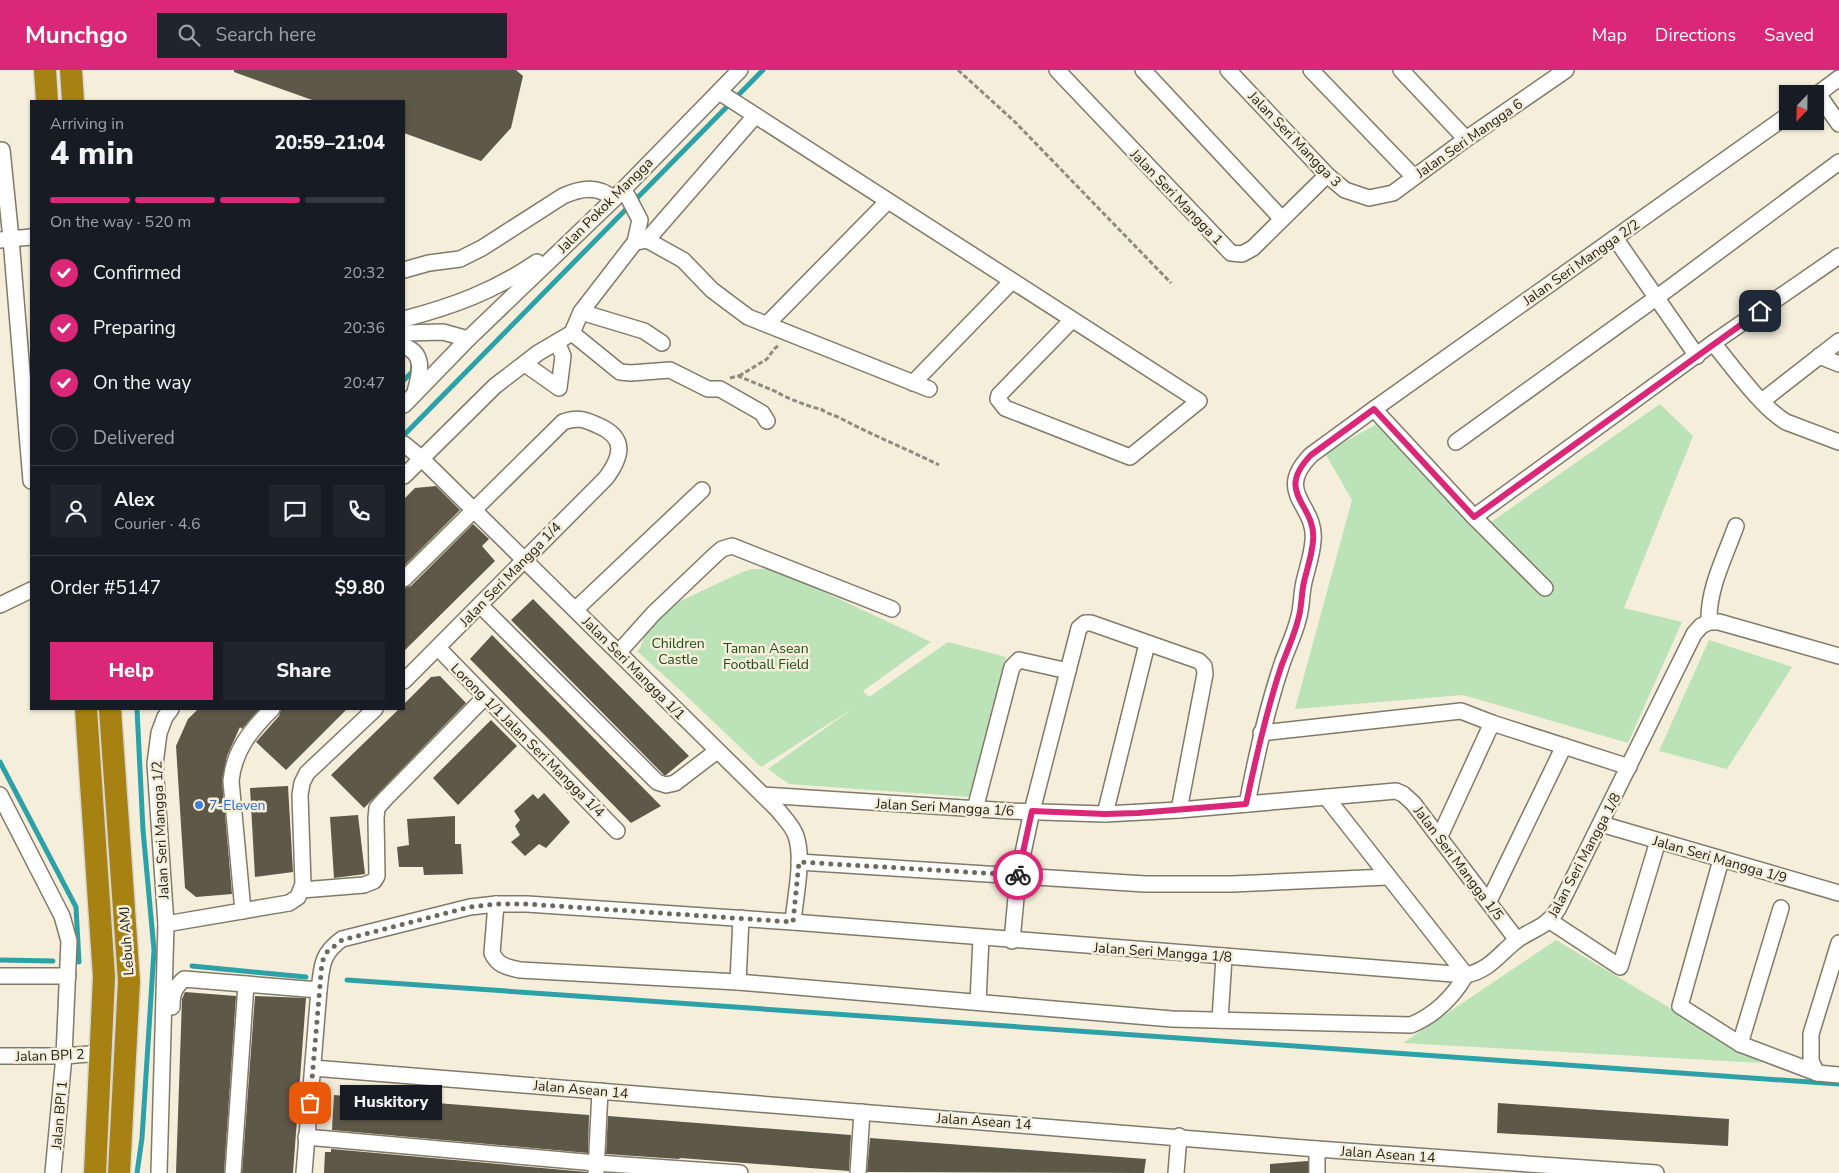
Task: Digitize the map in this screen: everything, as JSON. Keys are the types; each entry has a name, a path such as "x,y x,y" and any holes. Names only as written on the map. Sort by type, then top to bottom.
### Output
{"highway":[{"path":"45,70 47,100"},
{"path":"71,70 73,100"},
{"name":"Lebuh AMJ","path":"86,710 104,977 94,1173"},
{"name":"Lebuh AMJ","path":"110,710 129,981 121,1166"}],"street":[{"name":"Jalan Pokok Mangga","path":"405,404 468,339 570,240 729,98 740,70"},
{"name":"Jalan Seri Mangga 1","path":"1057,70 1231,253 1242,254 1253,248 1327,175"},
{"path":"1142,70 1282,218"},
{"name":"Jalan Seri Mangga 3","path":"1228,70 1327,175 1345,190 1369,198"},
{"path":"1311,70 1414,177"},
{"path":"1401,70 1466,139"},
{"name":"Jalan Seri Mangga 6","path":"1369,198 1393,193 1466,139 1566,70"},
{"path":"1824,89 1839,78"},
{"path":"729,98 1199,401 1130,457 1005,408 998,399 999,395 1072,320"},
{"path":"1824,105 1839,124"},
{"path":"405,475 495,386 538,353 572,333 581,312 641,241 755,116"},
{"name":"Jalan Seri Mangga 2/2","path":"1246,804 1261,733 1298,620 1303,586 1314,540 1312,524 1298,496 1295,485 1297,474 1302,464 1311,455 1374,409 1779,121"},
{"path":"2,150 6,239 30,472"},
{"path":"1456,442 1656,298 1839,162"},
{"path":"405,270 429,263 460,259 482,248 564,196 586,188 621,195 640,220 641,241"},
{"path":"767,324 888,201"},
{"path":"6,239 30,237"},
{"path":"1615,238 1697,356"},
{"path":"405,319 472,298 512,280 570,240"},
{"path":"641,241 683,260 728,303 748,317 929,389"},
{"path":"1474,517 1713,344 1839,256"},
{"path":"913,383 1012,281"},
{"path":"581,312 644,331 662,343"},
{"path":"405,332 443,332 468,339"},
{"path":"572,333 620,372 670,370 708,389 720,389 762,413 767,422"},
{"path":"1762,401 1839,341"},
{"path":"525,364 559,388 563,356 557,342"},
{"path":"1713,344 1778,418 1839,442"},
{"path":"405,346 412,349 418,356 419,376 415,394"},
{"path":"1819,356 1839,364"},
{"path":"1374,409 1474,517 1545,588"},
{"name":"Jalan Seri Mangga 1/4","path":"405,680 606,478 616,466 620,452 617,437 608,429 588,420 574,418 563,422 552,430 473,511"},
{"name":"Jalan Seri Mangga 1/1","path":"405,446 421,458 523,560 576,609 778,810 795,834 798,847 799,862 793,922"},
{"path":"576,609 702,490"},
{"path":"405,578 473,511"},
{"path":"1736,526 1711,593 1708,622 1720,622 1839,656"},
{"path":"619,652 653,614 715,555 722,549 732,546 742,548 892,609"},
{"path":"0,605 30,590"},
{"path":"480,605 658,782 666,785 675,783 717,751"},
{"name":"Jalan Seri Mangga 1/8","path":"319,990 322,962 327,952 342,940 470,907 496,904 527,904 741,918 1466,976 1478,973 1517,940 1550,921 1601,824 1694,634 1701,626 1708,622"},
{"path":"1012,941 1018,876 1032,811 1079,628 1085,623 1091,623 1199,661 1204,666 1205,674 1180,810"},
{"path":"1105,814 1147,644"},
{"name":"Lorong 1/1 Jalan Seri Mangga 1/4","path":"438,648 618,831"},
{"path":"975,809 1012,667 1018,660 1068,671"},
{"path":"302,890 364,885 374,881 377,876 377,808 485,697"},
{"name":"Jalan Seri Mangga 1/2","path":"159,1173 166,924 155,764 160,733 169,710"},
{"path":"243,912 231,781 232,768 237,753 245,739 271,710"},
{"path":"166,924 289,903 298,896 302,890 300,795 302,783 307,774 374,710"},
{"path":"1261,733 1461,711 1492,723 1629,767"},
{"path":"1440,836 1492,723"},
{"path":"1489,902 1564,746"},
{"name":"Jalan Seri Mangga 1/6","path":"763,795 975,809 1105,814 1180,810 1396,791"},
{"name":"Jalan Seri Mangga 1/5","path":"1396,791 1403,794 1413,803 1440,836 1517,940"},
{"name":"Jalan BPI 1","path":"0,795 62,916 68,941 64,1056 53,1173"},
{"path":"496,904 492,952 501,965 520,970 738,982 1172,1018 1411,1025 1441,1007 1452,997 1466,976 1326,797"},
{"name":"Jalan Seri Mangga 1/9","path":"1601,824 1839,893"},
{"path":"1550,921 1620,966 1658,841"},
{"path":"1721,860 1680,1006 1740,1044 1817,1073 1839,1075"},
{"path":"799,862 1145,884 1191,885 1387,877"},
{"path":"1740,1044 1781,908"},
{"path":"738,982 741,918"},
{"path":"978,1002 981,938"},
{"path":"1817,1073 1811,1061 1811,1034 1839,943"},
{"path":"1220,1020 1224,957"},
{"path":"0,976 68,976"},
{"path":"168,1173 172,993 176,986 184,979 319,990 304,1173"},
{"path":"233,1173 246,984"},
{"name":"Jalan BPI 2","path":"0,1056 64,1056 101,1053"},
{"name":"Jalan Asean 14","path":"313,1068 1179,1136 1571,1170 1656,1173"},
{"path":"596,1168 600,1091"},
{"path":"858,1173 862,1112"},
{"path":"1176,1173 1179,1136"},
{"path":"306,1137 596,1168 740,1173"},
{"path":"1317,1149 1317,1173"}],"path":[{"path":"958,70 1014,121 1171,283"},
{"path":"708,389 723,377 738,376 767,359 774,349 795,336"},
{"path":"738,376 776,392 781,396 816,409 821,409 888,443 914,452 939,466"}],"green space":[{"path":"1660,404 1693,436 1624,608 1682,622 1628,743 1463,695 1295,709 1352,500 1325,453 1382,421 1491,522"},
{"path":"753,569 775,569 931,642 863,691 869,697 948,642 1006,657 970,797 789,784 768,769 855,707 761,767 637,651 640,648 653,614 742,572"},
{"path":"1709,640 1792,667 1727,769 1659,751"},
{"path":"1556,940 1762,1063 1403,1043"}],"building":[{"path":"234,70 516,70 523,76 511,128 481,161 405,133 405,100 312,100 234,72"},
{"path":"436,486 460,510 405,565 405,498 415,488"},
{"path":"473,524 489,539 482,546 495,561 405,650 405,588 411,586"},
{"path":"533,599 689,756 664,775 511,620"},
{"path":"492,635 661,806 631,823 470,659"},
{"path":"440,676 466,703 364,808 331,775 398,710 405,710 405,703 431,677"},
{"path":"197,710 258,710 242,729 240,727 227,756 222,780 232,894 196,897 185,888 176,746 188,719"},
{"path":"281,710 346,710 286,770 256,742 279,716"},
{"path":"491,720 517,746 458,805 433,778"},
{"path":"288,786 293,872 255,877 250,788"},
{"path":"544,793 570,822 546,848 539,844 525,856 511,842 520,835 515,826 520,820 514,811 533,794 538,799"},
{"path":"358,815 365,874 334,878 330,817"},
{"path":"455,816 455,844 461,844 463,874 424,875 423,867 399,867 397,847 409,845 407,819"},
{"path":"185,992 236,996 224,1173 176,1173 182,999"},
{"path":"255,996 306,998 293,1173 242,1173"},
{"path":"334,1095 589,1115 588,1153 332,1130"},
{"path":"1498,1103 1729,1119 1728,1146 1497,1133"},
{"path":"608,1116 851,1135 849,1171 606,1154"},
{"path":"870,1138 1146,1159 1144,1173 867,1172"},
{"path":"331,1149 587,1173 324,1173 325,1152 331,1152"},
{"path":"1308,1161 1308,1173 1270,1173 1270,1164"}],"waterway":[{"path":"405,434 763,70"},
{"path":"405,379 412,372 413,364"},
{"path":"137,710 143,830 154,950 142,1138 137,1173"},
{"path":"0,762 76,907 79,962"},
{"path":"0,960 53,961"},
{"path":"192,966 306,977"},
{"path":"347,980 1839,1084"}],"way so far":[{"path":"310,1103 322,962 327,952 342,940 470,907 496,904 527,904 793,922 799,862 1018,875"}],"place":[{"name":"7-Eleven","path":"199,805"},
{"name":"Huskitory","path":"310,1103"}],"route":[{"path":"1018,875 1032,811 1105,814 1138,813 1246,804 1261,733 1298,620 1303,586 1314,540 1312,524 1298,496 1295,485 1297,474 1302,464 1311,455 1374,409 1474,517 1760,311"}],"park label":[{"name":"Children Castle","path":"678,652"},
{"name":"Taman Asean Football Field","path":"766,656"}]}
